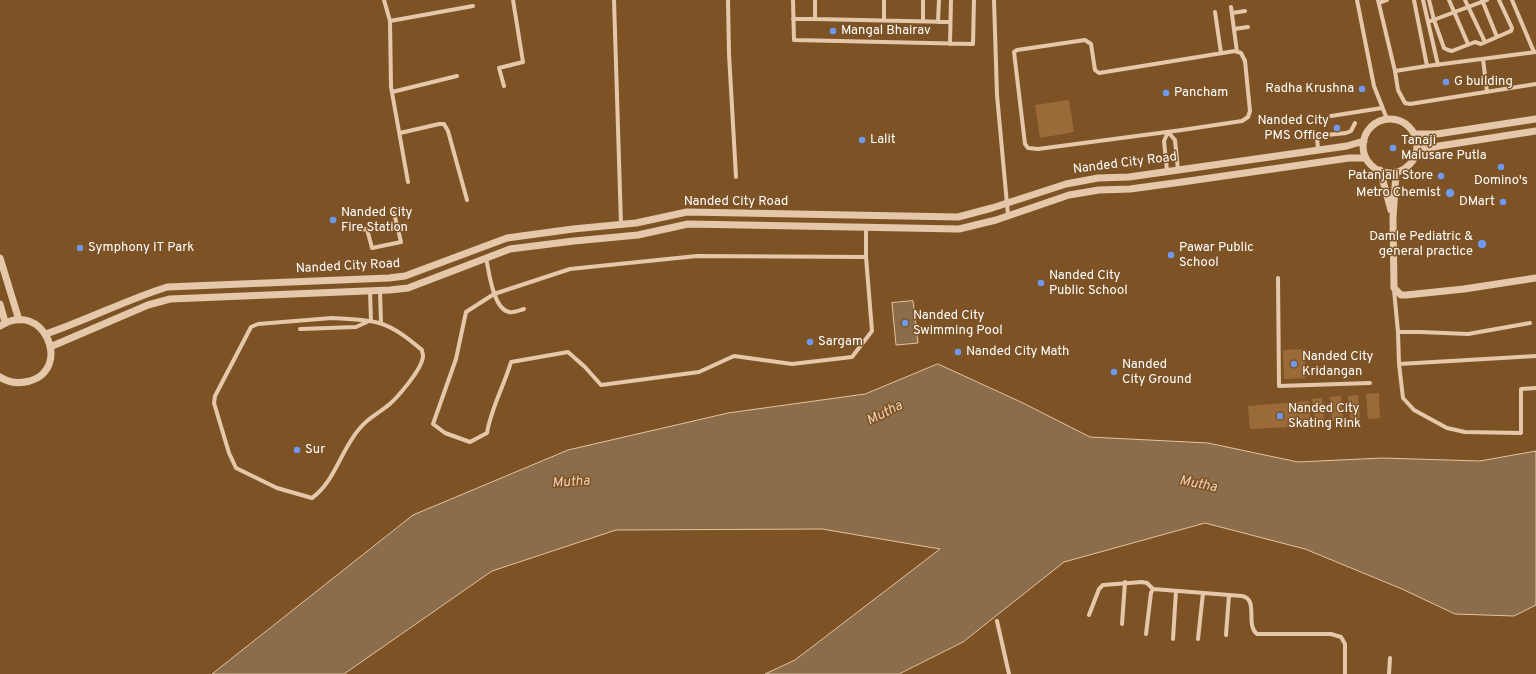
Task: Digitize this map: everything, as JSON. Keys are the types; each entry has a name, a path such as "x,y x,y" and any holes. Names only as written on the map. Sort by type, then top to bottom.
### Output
{"street":[{"path":"384,0 390,21 392,92 408,182"},
{"path":"504,86 498,68 523,62 513,0"},
{"path":"614,0 621,224"},
{"path":"728,0 729,54 736,177"},
{"path":"793,0 794,40 950,44 973,44 974,0"},
{"path":"815,0 815,19"},
{"path":"884,0 884,21"},
{"path":"923,0 923,22"},
{"path":"938,22 939,0"},
{"path":"950,44 951,0"},
{"path":"994,0 997,95 1004,154 1004,175 1008,215"},
{"path":"1356,0 1374,86 1386,119"},
{"path":"1386,0 1379,2 1398,90 1405,103 1410,104 1536,84"},
{"path":"1414,0 1427,66"},
{"path":"1423,0 1438,65"},
{"path":"1429,0 1444,48 1452,51 1475,42 1481,44 1511,31 1512,28 1499,0"},
{"path":"1449,0 1468,44"},
{"path":"1466,0 1485,42"},
{"path":"1428,22 1484,0 1497,37"},
{"path":"1395,71 1535,52 1512,0"},
{"path":"390,21 473,6"},
{"path":"1231,7 1237,52"},
{"path":"1232,14 1245,11"},
{"path":"1215,12 1221,53"},
{"path":"793,19 950,22"},
{"path":"1234,29 1248,27"},
{"path":"1085,40 1092,44 1095,70 1099,72 1221,53 1241,53 1245,61 1250,111 1248,117 1242,120 1168,132 1038,149 1028,148 1025,144 1014,52 1017,50 1085,40"},
{"path":"1483,59 1487,92"},
{"path":"392,92 457,76"},
{"path":"1331,116 1382,108"},
{"path":"1386,119 1395,119 1410,127 1415,134 1417,142 1417,150 1414,158 1403,170 1396,172 1386,172 1371,165 1366,158 1364,150 1366,133 1372,126 1386,119"},
{"path":"1415,134 1437,134 1536,119"},
{"path":"1318,150 1317,136 1346,133 1351,131 1355,123"},
{"path":"400,133 444,124 448,131 467,200"},
{"path":"1417,150 1536,131"},
{"path":"1168,132 1175,140 1178,170"},
{"path":"1167,171 1164,141 1168,132"},
{"name":"Nanded City Road","path":"46,334 144,294 167,287 389,278 405,276 507,238 636,223 687,212 958,217 1006,204 1066,184 1098,178 1129,177 1347,146 1364,141"},
{"name":"Nanded City Road","path":"50,347 148,305 170,299 380,291 408,288 510,249 638,235 688,224 959,229 1069,195 1099,190 1182,182 1349,158 1366,158"},
{"path":"1380,170 1386,188 1392,218"},
{"path":"1396,172 1392,218 1394,288 1402,398 1414,410 1447,428 1465,432 1521,433 1521,389 1536,388"},
{"path":"359,230 367,229 372,248 401,242 394,213"},
{"path":"667,216 671,228"},
{"path":"866,228 866,257 872,332 852,357 792,364 734,356 698,372 601,385 585,367 568,352 522,359 511,362 489,419 486,433 470,442 445,433 432,424 456,359 466,312 494,294 570,270 697,256 866,257"},
{"path":"0,258 19,320"},
{"path":"486,258 494,294 499,305 503,310 510,313 524,309"},
{"path":"1278,278 1279,386 1370,383"},
{"path":"1394,288 1401,295 1406,295 1464,289 1536,278"},
{"path":"369,321 370,291"},
{"path":"380,291 381,323"},
{"path":"0,304 3,324 19,320 32,322 40,327 46,334 50,347 50,360 40,375 24,383 15,383 0,377"},
{"path":"332,318 381,323 401,334 422,350 424,357 414,376 400,396 370,418 360,427 348,442 324,487 319,493 312,498 303,497 276,488 236,468 229,453 214,403 215,396 250,327 258,324 332,318"},
{"path":"300,329 356,327 369,321"},
{"path":"1398,332 1468,334 1530,323"},
{"path":"1399,364 1536,356"},
{"path":"1122,624 1125,582"},
{"path":"1090,615 1101,586 1109,583 1145,582 1153,589 1242,596 1249,599 1252,628 1257,634 1331,634 1341,637 1345,644 1345,674"},
{"path":"1146,634 1151,593 1153,589"},
{"path":"1173,639 1176,591"},
{"path":"1198,639 1203,593"},
{"path":"1226,635 1229,595"},
{"path":"997,621 1009,674"},
{"path":"1389,674 1390,658"}],"shaded area":[{"path":"1069,100 1074,132 1040,138 1035,105"},
{"name":"Nanded City Kridangan","path":"1305,349 1305,378 1284,379 1283,350"},
{"path":"1379,393 1380,418 1368,419 1366,394"},
{"path":"1358,395 1360,418 1350,419 1348,396"},
{"path":"1341,396 1343,420 1332,421 1330,397"},
{"path":"1322,398 1324,420 1315,420 1312,399"},
{"name":"Nanded City Skating Rink","path":"1309,401 1311,426 1250,429 1248,406"}],"water":[{"name":"Nanded City Swimming Pool","path":"913,301 918,343 896,345 892,303"},
{"name":"Mutha","path":"938,364 1023,403 1090,437 1208,443 1298,462 1382,458 1480,461 1536,451 1536,605 1514,616 1455,614 1402,589 1305,549 1205,523 1064,562 963,642 899,674 765,674 795,660 940,549 822,529 616,530 492,571 344,674 212,674 413,515 568,450 728,413 865,394"}],"place":[{"name":"Mangal Bhairav","path":"833,31"},
{"name":"G building","path":"1446,82"},
{"name":"Radha Krushna","path":"1362,89"},
{"name":"Pancham","path":"1166,93"},
{"name":"Nanded City PMS Office","path":"1337,128"},
{"name":"Lalit","path":"862,140"},
{"name":"Tanaji Malusare Putla","path":"1393,148"},
{"name":"Domino's","path":"1501,167"},
{"name":"Patanjali Store","path":"1441,176"},
{"name":"Metro Chemist","path":"1450,193"},
{"name":"DMart","path":"1503,202"},
{"name":"Nanded City Fire Station","path":"333,220"},
{"name":"Damle Pediatric & general practice","path":"1482,244"},
{"name":"Symphony IT Park","path":"80,248"},
{"name":"Pawar Public School","path":"1171,255"},
{"name":"Nanded City Public School","path":"1041,283"},
{"name":"Nanded City Swimming Pool","path":"905,323"},
{"name":"Sargam","path":"810,342"},
{"name":"Nanded City Math","path":"958,352"},
{"name":"Nanded City Kridangan","path":"1294,364"},
{"name":"Nanded City Ground","path":"1114,372"},
{"name":"Nanded City Skating Rink","path":"1280,416"},
{"name":"Sur","path":"297,450"}]}
